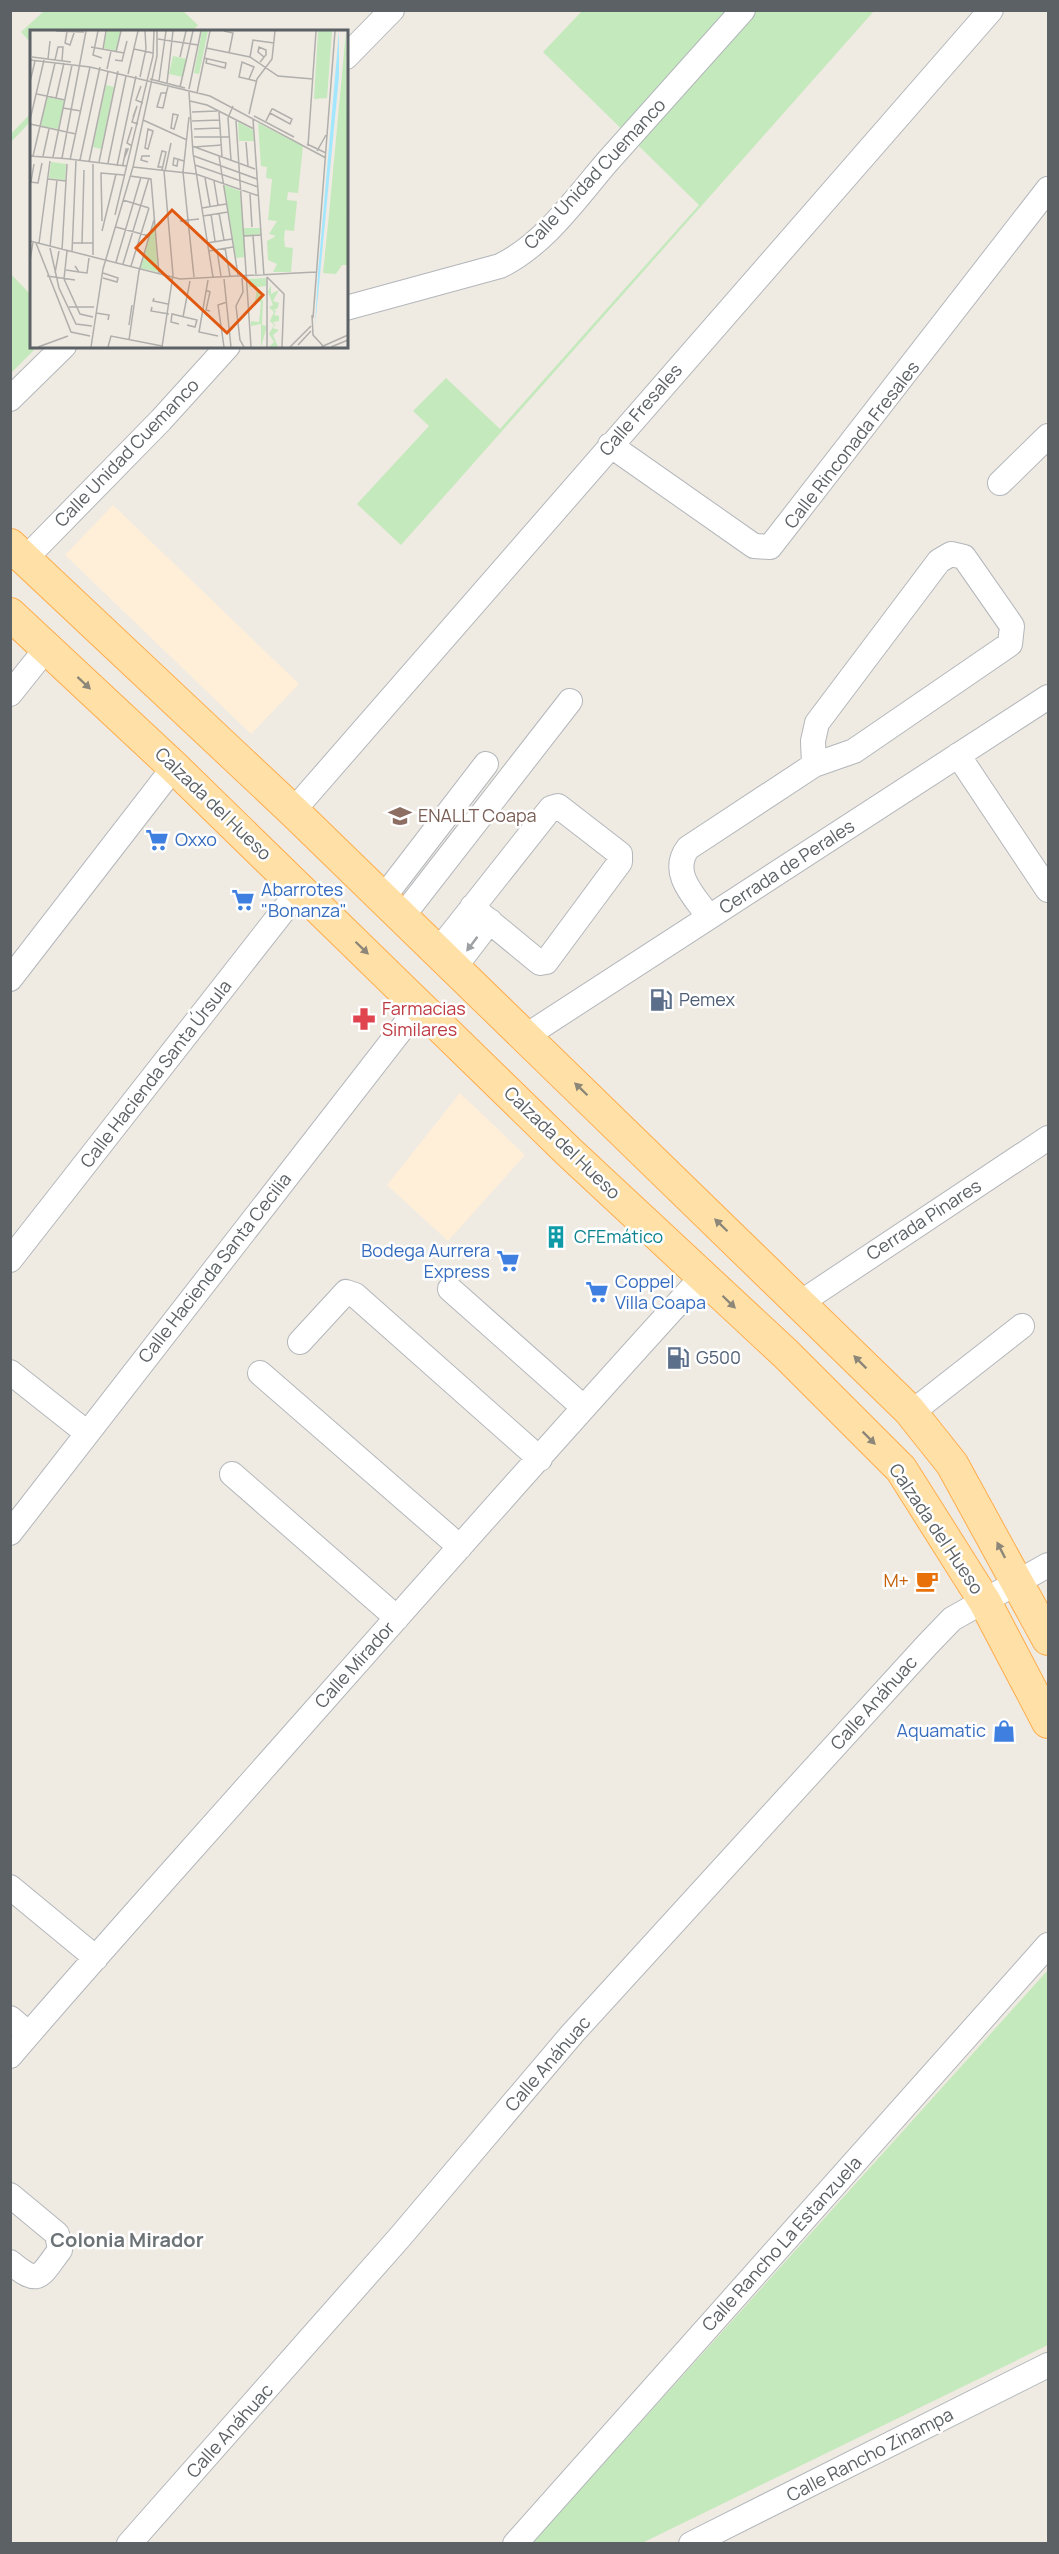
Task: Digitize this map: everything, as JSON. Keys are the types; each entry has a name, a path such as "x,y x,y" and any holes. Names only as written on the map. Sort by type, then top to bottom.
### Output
{"main road":[{"path":"18,552 393,907 912,1413 952,1464 983,1515 1048,1639"},
{"name":"Calzada del Hueso","path":"10,614 301,888 569,1152 786,1354 901,1469 985,1602 1048,1722"}],"street":[{"path":"348,55 392,10"},
{"name":"Calle Unidad Cuemanco","path":"348,307 500,266 517,258 533,245 578,197 743,10"},
{"name":"Calle Fresales","path":"293,811 610,445 992,10"},
{"name":"Calle Rinconada Fresales","path":"610,445 754,546 770,547 1048,189"},
{"path":"10,399 62,348"},
{"name":"Calle Unidad Cuemanco","path":"18,552 161,420 226,348"},
{"path":"1000,483 1048,436"},
{"path":"709,917 681,874 684,854 694,844 814,765 854,751 1010,644 1012,626 964,557 951,554 939,561 817,723 813,741 814,765"},
{"path":"10,694 46,649"},
{"name":"Cerrada de Perales","path":"526,1036 1048,697"},
{"path":"393,907 570,701"},
{"path":"958,756 1048,890"},
{"path":"393,907 486,764"},
{"path":"10,979 174,767"},
{"path":"446,959 481,914 551,808 558,806 620,854 620,862 546,962 540,963 481,914"},
{"name":"Calle Hacienda Santa Úrsula","path":"10,1260 301,888"},
{"name":"Calle Hacienda Santa Cecilia","path":"10,1533 421,1004"},
{"name":"Cerrada Pinares","path":"800,1302 1048,1138"},
{"name":"Calle Mirador","path":"10,2055 460,1547 540,1460 583,1407 702,1276"},
{"path":"450,1289 583,1407"},
{"path":"300,1342 346,1292 355,1295 540,1460"},
{"path":"912,1413 1022,1326"},
{"path":"10,1372 87,1433"},
{"path":"260,1373 460,1547"},
{"path":"232,1474 397,1618"},
{"name":"Calle Anáhuac","path":"129,2544 385,2255 572,2034 943,1628 952,1620 1048,1565"},
{"path":"10,1887 96,1958"},
{"name":"Calle Rancho La Estanzuela","path":"514,2544 1048,1945"},
{"path":"10,2018 29,2034"},
{"path":"10,2195 57,2234 60,2250 41,2275 33,2278 28,2277 10,2262"},
{"name":"Calle Rancho Zinampa","path":"703,2541 1048,2366"}],"shaded area":[{"path":"113,505 299,684 251,734 65,555"},
{"path":"460,1093 525,1155 448,1241 387,1185"}],"green space":[{"path":"44,11 183,11 198,25 193,30 30,30 30,42 21,32"},
{"path":"582,11 874,11 401,545 357,504 429,426 413,411 446,378 500,429 699,205 543,52"},
{"path":"30,114 30,122 11,142 11,134"},
{"path":"11,274 30,294 30,348 36,348 11,373"},
{"path":"1048,1970 1048,2345 642,2543 532,2543"}],"place":[{"name":"ENALLT Coapa","path":"400,816"},
{"name":"Oxxo","path":"157,840"},
{"name":"Abarrotes \"Bonanza\"","path":"243,900"},
{"name":"Pemex","path":"661,1000"},
{"name":"Farmacias Similares","path":"364,1019"},
{"name":"CFEmático","path":"556,1237"},
{"name":"Bodega Aurrera Express","path":"508,1261"},
{"name":"Coppel Villa Coapa","path":"597,1292"},
{"name":"G500","path":"678,1358"},
{"name":"M+","path":"927,1581"},
{"name":"Aquamatic","path":"1004,1731"}],"district":[{"name":"Colonia Mirador","path":"127,2240"}]}
